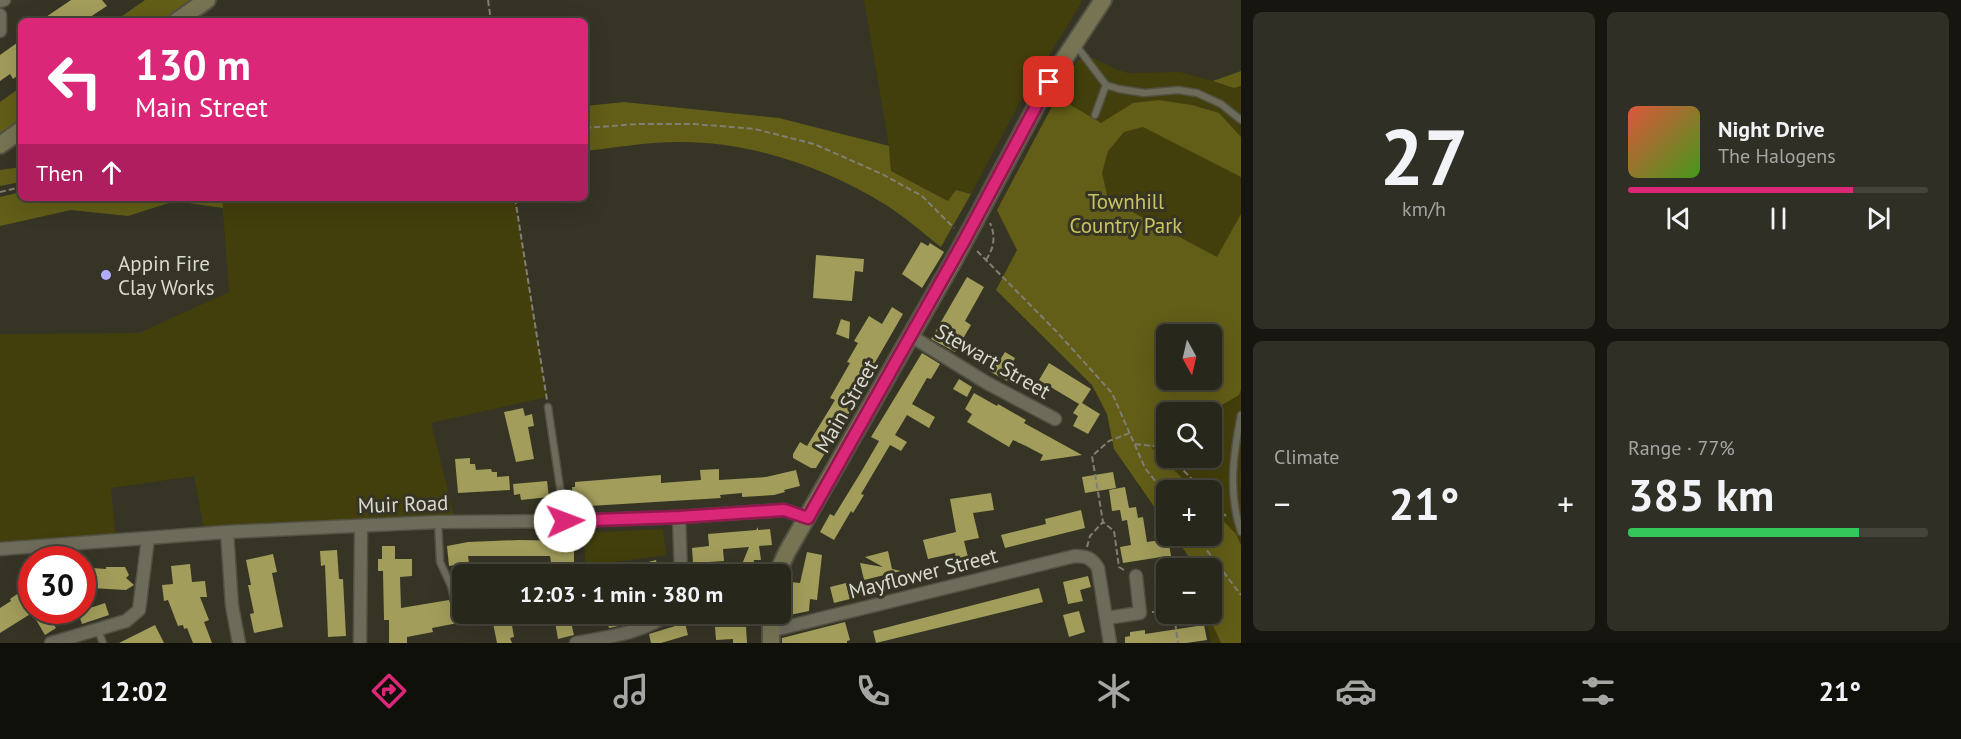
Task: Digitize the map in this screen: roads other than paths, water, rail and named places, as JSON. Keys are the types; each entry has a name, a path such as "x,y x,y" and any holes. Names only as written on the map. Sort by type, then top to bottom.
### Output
{"street":[{"path":"181,18 207,0"},
{"name":"Main Street","path":"782,564 954,260 982,221 1049,82 1103,0"},
{"path":"0,15 0,31"},
{"path":"0,145 18,132"},
{"name":"Stewart Street","path":"911,336 987,382 1055,419"},
{"name":"Muir Road","path":"0,549 227,532 438,522 565,521 784,510 808,518"},
{"path":"679,517 681,564"},
{"path":"360,643 361,526"},
{"path":"227,532 232,606 239,643"},
{"path":"51,643 126,621 139,610 148,538"},
{"name":"Mayflower Street","path":"771,626 1075,556 1085,556 1093,560 1098,568 1107,618"},
{"path":"1110,643 1107,618 1140,613 1136,576"},
{"path":"576,643 631,631 650,624"}],"lane":[{"path":"1074,44 1106,85 1144,93 1178,90 1197,93 1221,104 1241,120"},
{"path":"1095,115 1106,85"},
{"path":"548,407 565,521"},
{"path":"1241,415 1232,474 1234,506 1241,532"},
{"path":"438,522 440,562 452,590"},
{"path":"97,628 103,643"}],"place":[{"name":"Appin Fire Clay Works","path":"106,275"}],"park label":[{"name":"Townhill Country Park","path":"1126,213"}]}
